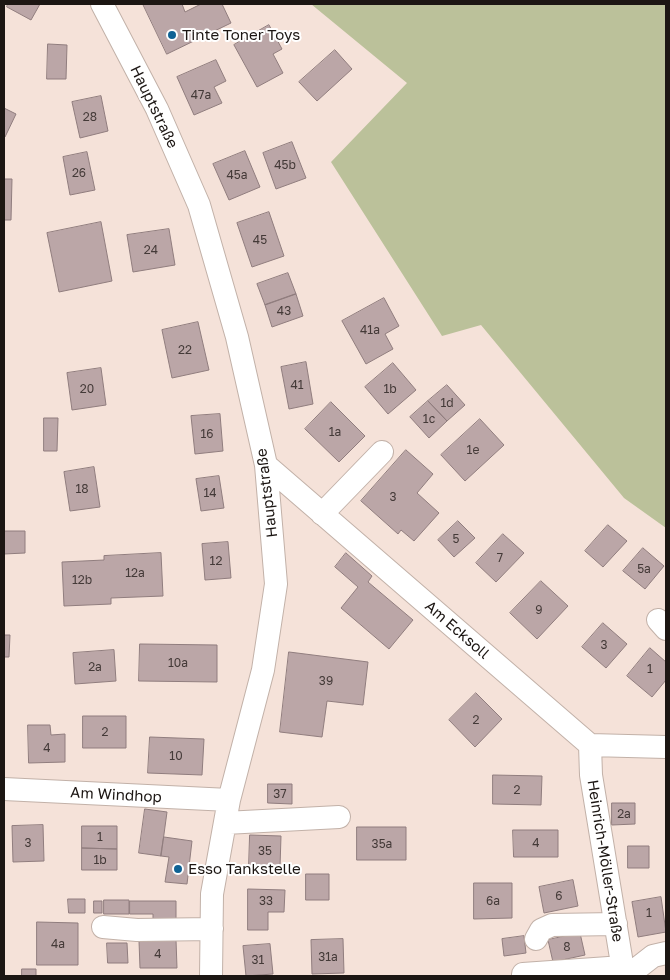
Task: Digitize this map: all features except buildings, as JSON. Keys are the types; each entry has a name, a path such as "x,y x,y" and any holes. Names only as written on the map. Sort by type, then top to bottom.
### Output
{"street":[{"name":"Hauptstraße","path":"102,4 157,109 199,205 237,337 266,465 276,584 263,670 229,800 212,894 211,976"},
{"path":"322,514 382,452"},
{"name":"Am Ecksoll","path":"266,465 590,745"},
{"path":"590,745 666,747"},
{"name":"Heinrich-Möller-Straße","path":"590,745 591,775 624,972"},
{"name":"Am Windhop","path":"4,789 229,800"},
{"path":"225,823 339,817"},
{"path":"536,939 541,930 552,925 616,924"},
{"path":"103,927 137,930 212,929"},
{"path":"523,974 624,972 635,970 653,956 666,953"}],"green space":[{"path":"311,4 666,4 666,528 624,498 481,325 442,336 331,162 407,83"}],"place":[{"name":"Tinte Toner Toys","path":"172,35"},
{"name":"Esso Tankstelle","path":"178,869"}]}
